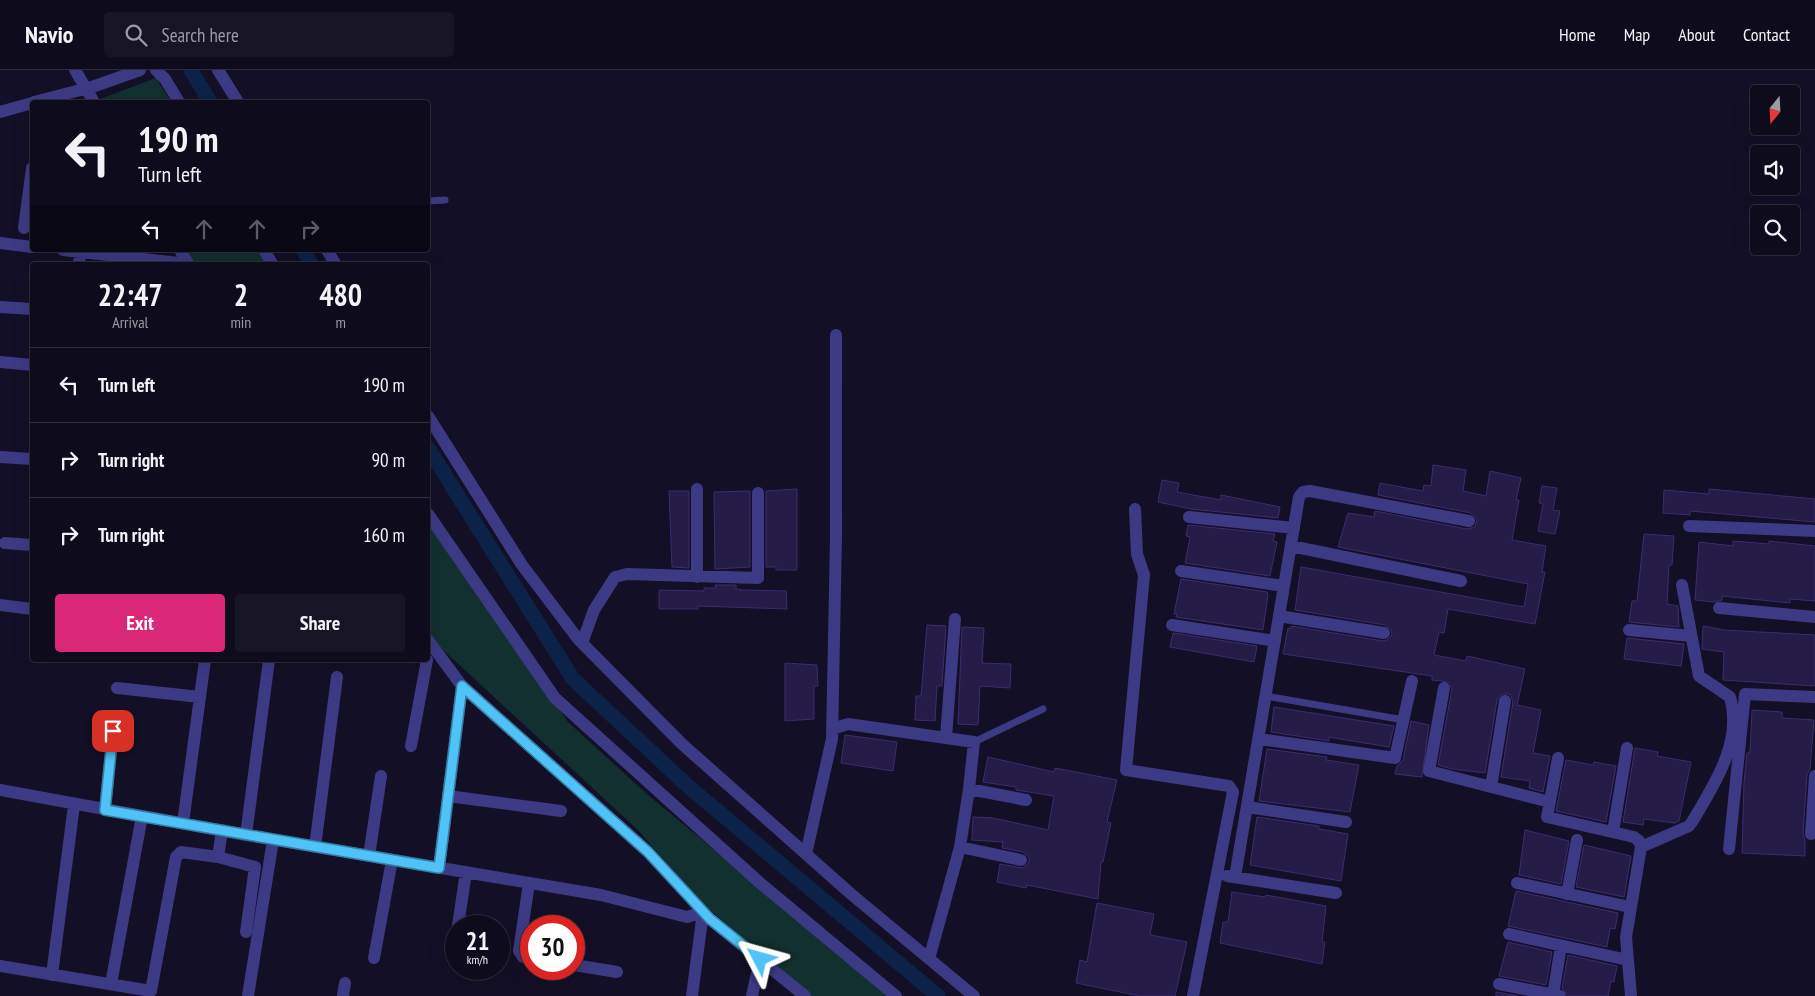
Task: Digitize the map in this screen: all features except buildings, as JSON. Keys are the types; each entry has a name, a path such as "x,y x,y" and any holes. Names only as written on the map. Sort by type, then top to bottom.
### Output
{"street":[{"path":"75,70 93,100"},
{"path":"44,100 85,89 140,70"},
{"path":"156,70 165,79 178,100"},
{"path":"218,70 237,100"},
{"path":"0,112 30,104"},
{"path":"24,228 29,213 30,198"},
{"path":"0,243 30,246"},
{"path":"67,252 80,258 142,262"},
{"path":"0,307 30,310"},
{"path":"806,854 830,751 832,729 836,537 836,335"},
{"path":"0,362 30,365"},
{"path":"430,419 522,565 582,642 682,744 806,854 974,996"},
{"path":"0,457 30,459"},
{"path":"696,577 697,489"},
{"path":"1235,877 1299,497 1303,492 1310,491 1469,521"},
{"path":"582,642 594,610 615,576 627,574 758,578 760,575 758,493"},
{"path":"1135,509 1137,554 1144,575 1126,770 1232,788 1193,996"},
{"path":"430,517 555,698 759,882 896,996"},
{"path":"1189,517 1294,528"},
{"path":"1689,526 1815,531"},
{"path":"5,543 30,545"},
{"path":"1291,546 1461,581"},
{"path":"1181,571 1284,586"},
{"path":"1641,847 1689,826 1730,749 1730,697 1703,681 1699,676 1682,585"},
{"path":"0,605 30,609"},
{"path":"1719,608 1815,617"},
{"path":"1279,616 1384,633"},
{"path":"946,737 955,619"},
{"path":"1172,625 1275,641"},
{"path":"1629,630 1691,636"},
{"path":"430,642 462,686 648,852 703,912 805,996"},
{"path":"183,823 204,662"},
{"path":"246,835 269,662"},
{"path":"411,746 426,662"},
{"path":"315,847 337,677"},
{"path":"1258,739 1395,758 1412,681"},
{"path":"439,868 462,686"},
{"path":"117,688 200,697"},
{"path":"1444,688 1429,771 1550,802"},
{"path":"1729,849 1745,694 1815,697"},
{"path":"1491,787 1505,701"},
{"path":"832,729 848,724 974,742 970,789 960,847 929,959"},
{"path":"105,810 113,731"},
{"path":"1613,832 1627,748"},
{"path":"1558,758 1547,817 1634,837 1639,841 1641,847 1626,937 1631,996"},
{"path":"369,856 381,776"},
{"path":"1811,834 1815,776"},
{"path":"970,789 1026,800"},
{"path":"0,790 272,840 602,895 687,917 703,912"},
{"path":"448,796 561,811"},
{"path":"52,975 74,805"},
{"path":"1247,807 1346,822"},
{"path":"111,984 142,816"},
{"path":"218,857 222,830"},
{"path":"248,996 272,840"},
{"path":"1567,894 1577,840"},
{"path":"960,847 1021,860"},
{"path":"0,966 151,991 176,856 181,852 218,857 255,867 246,932"},
{"path":"374,958 392,860"},
{"path":"460,915 466,872"},
{"path":"1217,874 1336,893"},
{"path":"524,915 529,882"},
{"path":"1517,883 1630,907"},
{"path":"692,996 703,912"},
{"path":"1509,934 1628,960"},
{"path":"1499,984 1556,995 1561,946"},
{"path":"752,996 760,959"},
{"path":"585,967 617,972"},
{"path":"343,996 345,983"}],"lane":[{"path":"430,201 444,200"},
{"path":"1266,696 1404,720"},
{"path":"974,742 1043,709"}],"green space":[{"path":"156,78 170,100 101,100"},
{"path":"187,252 261,252 266,262 193,262"},
{"path":"430,523 568,722 648,795 891,996 808,996 699,900 638,830 430,638"}],"waterway":[{"path":"191,70 209,100"},
{"path":"304,252 310,262"},
{"path":"430,451 573,679 689,787 938,996"}],"route":[{"path":"113,731 105,810 439,868 462,686 648,852 710,919 760,959"}]}
